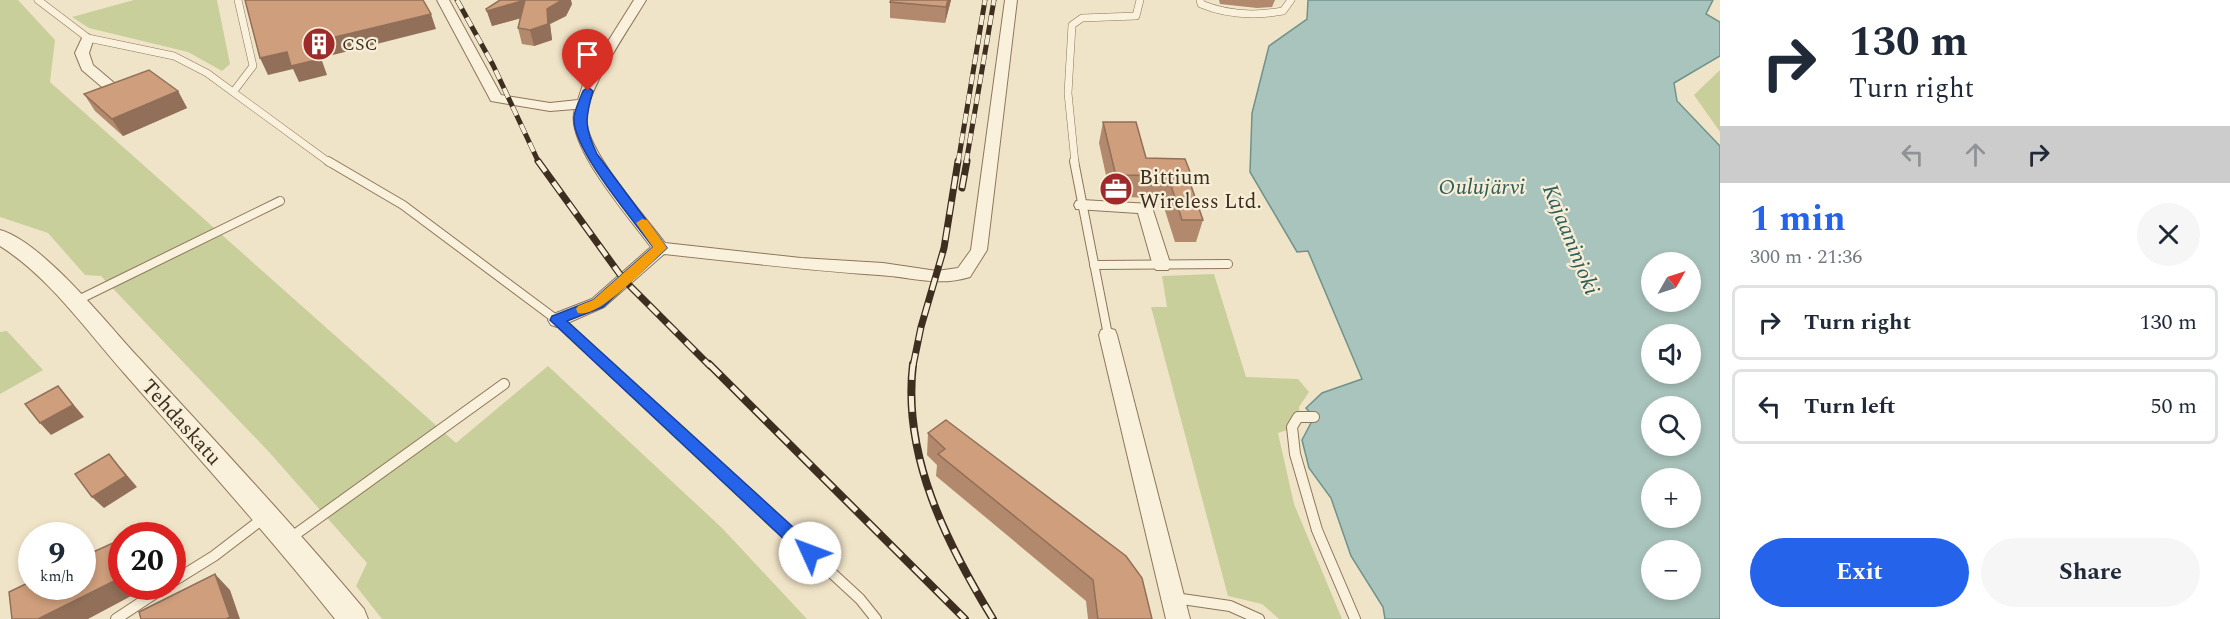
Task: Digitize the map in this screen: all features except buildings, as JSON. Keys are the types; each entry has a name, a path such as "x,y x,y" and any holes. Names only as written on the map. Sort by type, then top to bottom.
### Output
{"street":[{"path":"443,0 496,98 550,106 584,104"},
{"path":"640,0 596,70 579,118 583,136 591,154 660,248 801,264 883,269 937,277 964,273 979,250 1011,0"},
{"path":"88,38 82,53 87,67 114,90"},
{"path":"1082,205 1145,208 1162,266"},
{"name":"Tehdaskatu","path":"0,237 31,256 74,302 288,539 353,619"},
{"path":"557,320 598,303 660,248"},
{"path":"1108,334 1178,619"}],"lane":[{"path":"38,0 88,38 174,56 207,74 340,170 403,205 557,320 860,599 876,619"},
{"path":"234,92 253,66 238,0"},
{"path":"1108,334 1082,205 1068,93 1071,24 1082,18 1136,16 1140,0"},
{"path":"1200,0 1201,4 1210,9 1270,14 1283,11 1291,0"},
{"path":"74,302 280,201"},
{"path":"1094,266 1228,264"},
{"path":"288,539 504,384"},
{"path":"1314,417 1298,417 1292,427 1295,454 1317,530 1355,619"},
{"path":"186,573 214,556 267,516"},
{"path":"1172,598 1230,606 1259,619"},
{"path":"116,619 145,600"}],"green space":[{"path":"0,0 18,0 55,40 50,82 456,443 548,366 722,528 807,619 382,619 356,586 367,563 269,452 101,276 85,275 48,233 0,217"},
{"path":"134,0 217,0 230,64 222,71 188,52 89,28 72,17"},
{"path":"1720,70 1720,132 1694,95"},
{"path":"1214,274 1246,377 1298,379 1309,392 1299,407 1300,426 1278,433 1294,504 1342,619 1279,619 1262,604 1228,596 1151,307 1167,307 1162,276"},
{"path":"7,331 43,370 0,394 0,332"}],"water":[{"name":"Oulujärvi","path":"1308,0 1713,0 1706,14 1720,22 1720,56 1674,83 1677,101 1720,146 1720,619 1385,619 1383,607 1351,556 1331,498 1309,468 1302,440 1314,417 1306,408 1322,393 1362,379 1308,251 1297,252 1250,172 1252,113 1269,46 1307,19"}],"railway":[{"path":"457,0 493,65 538,161"},
{"path":"958,163 985,0"},
{"path":"966,163 994,0"},
{"path":"538,161 624,280 710,366"},
{"path":"913,366 921,327 944,248 958,161"},
{"path":"962,188 967,161"},
{"path":"709,364 965,619"},
{"path":"913,364 911,398 914,432 921,465 945,530 993,619"}],"slow traffic":[{"path":"583,309 598,303 660,248 642,223"}],"place":[{"name":"CSC","path":"319,44"},
{"name":"Bittium Wireless Ltd.","path":"1116,189"}],"route":[{"path":"588,91 579,118 583,136 591,154 660,248 598,303 557,320 810,553"}],"water label":[{"name":"Kajaaninjoki","path":"1572,239"}]}
